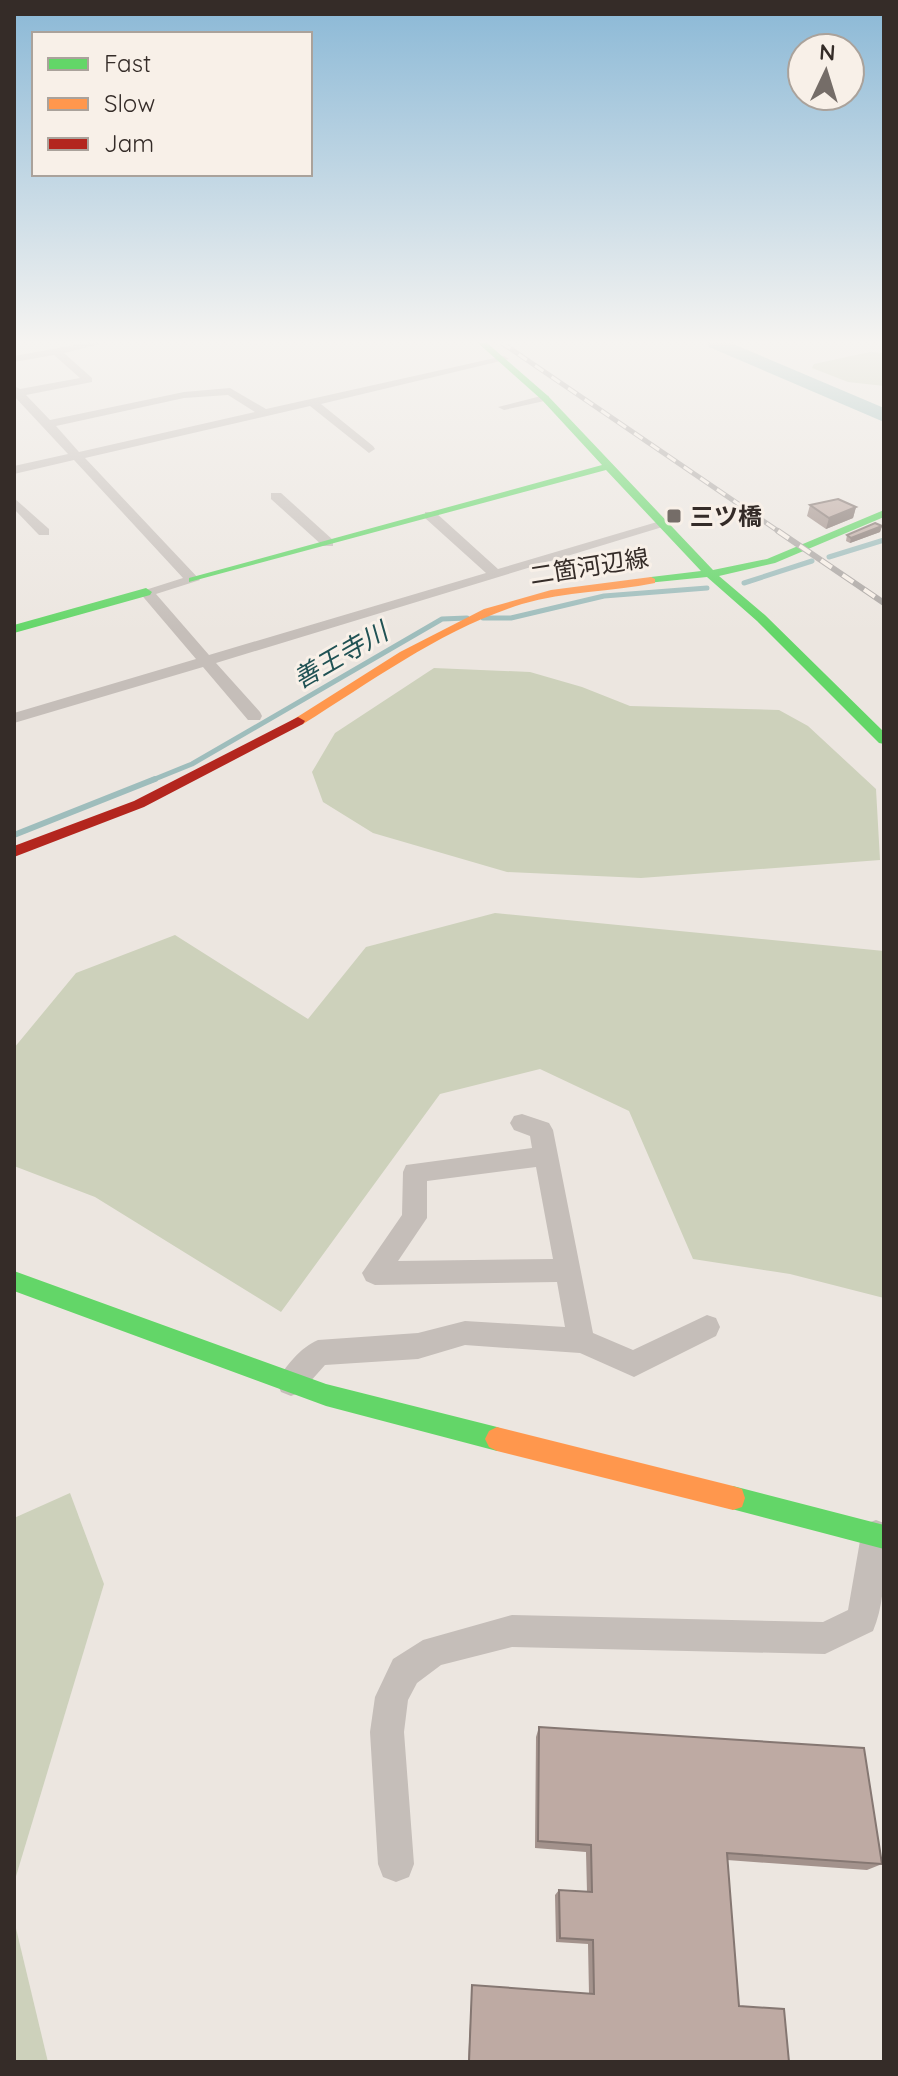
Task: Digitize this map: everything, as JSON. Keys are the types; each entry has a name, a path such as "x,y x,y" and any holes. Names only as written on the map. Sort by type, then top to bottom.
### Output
{"street":[{"path":"63,440 193,580"},
{"path":"14,470 147,440"},
{"path":"358,440 369,449"},
{"path":"584,440 710,574 761,618 884,740"},
{"path":"14,629 608,466"},
{"path":"276,496 328,543"},
{"path":"14,502 44,532"},
{"name":"二箇河辺線","path":"14,852 112,818 171,792 484,614 564,590 710,574 757,565 786,556 884,513"},
{"path":"430,515 494,573"},
{"path":"14,718 662,525"},
{"path":"146,592 254,716"},
{"path":"522,1123 541,1130 581,1341"},
{"path":"547,1156 415,1172 414,1218 375,1273 568,1270"},
{"path":"14,1281 326,1395 880,1536 862,1620 825,1638 512,1631 434,1651 405,1671 392,1697 387,1732 396,1864"},
{"path":"291,1383 318,1353 418,1346 465,1333 581,1341 634,1364 707,1327"}],"green space":[{"path":"434,668 530,672 582,687 630,706 779,710 808,726 876,789 880,860 641,878 507,872 373,833 323,802 312,772 335,733"},
{"path":"495,913 884,951 884,1298 790,1274 693,1259 629,1111 540,1069 440,1094 281,1312 95,1197 14,1166 14,1048 76,973 175,935 308,1019 366,947"},
{"path":"70,1493 104,1584 14,1883 14,1518"},
{"path":"14,1920 48,2062 14,2062"}],"building":[{"path":"838,499 856,507 829,518 810,505"},
{"path":"875,523 882,526 851,538 847,535"},
{"path":"539,1727 864,1748 882,1864 727,1853 739,2006 784,2009 789,2062 469,2062 472,1985 594,1994 593,1940 560,1938 559,1890 592,1892 591,1845 538,1841"}],"waterway":[{"name":"善王寺川","path":"829,557 884,540"},
{"name":"善王寺川","path":"744,583 812,561"},
{"name":"善王寺川","path":"483,618 511,618 604,596 707,588"},
{"name":"善王寺川","path":"152,780 192,764 442,619 467,618"},
{"name":"善王寺川","path":"14,835 152,780"}],"railway":[{"path":"644,440 781,533"},
{"path":"778,531 884,603"}],"traffic: fast":[{"path":"584,440 710,574 761,618 884,740"},
{"path":"193,580 608,466"},
{"path":"651,581 731,571 771,561 884,513"},
{"path":"14,629 146,592"},
{"path":"14,1281 326,1395 497,1439"},
{"path":"733,1498 884,1537"}],"traffic: slow":[{"path":"298,721 405,654 489,612 551,594 651,581"},
{"path":"497,1439 733,1498"}],"traffic: jam":[{"path":"14,852 139,804 298,721"}],"place":[{"name":"三ツ橋","path":"674,516"}]}
